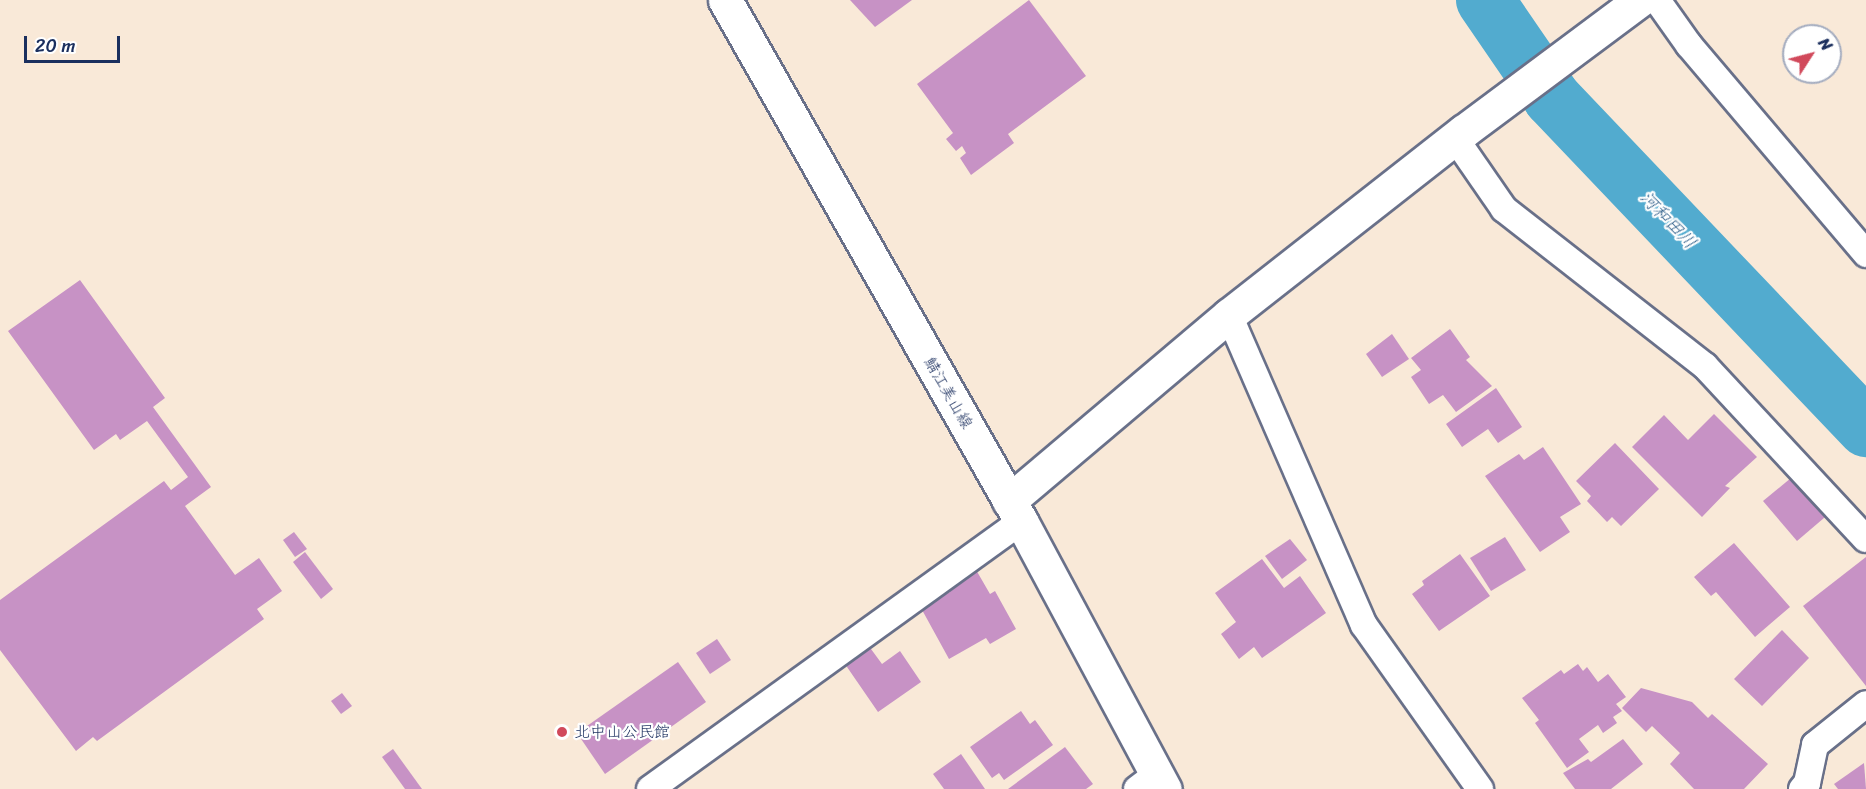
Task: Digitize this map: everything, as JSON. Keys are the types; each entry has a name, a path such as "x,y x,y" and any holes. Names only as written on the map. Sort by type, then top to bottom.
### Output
{"main road":[{"name":"鯖江美山線","path":"724,0 1015,511 1153,784"},
{"path":"1015,511 1229,315 1459,135 1633,5"}],"street":[{"path":"1657,0 1689,45 1866,254"},
{"path":"1459,135 1504,209 1705,366 1866,539"},
{"path":"1229,315 1364,625 1480,789"},
{"path":"650,789 1015,511"},
{"path":"1802,789 1807,783 1815,745 1866,704"}],"building":[{"path":"850,0 912,0 875,27"},
{"path":"1029,0 1086,76 1008,134 1014,143 971,175 960,158 966,153 962,146 956,151 946,139 953,133 917,84"},
{"path":"80,280 165,398 153,407 211,487 185,506 235,575 259,558 282,591 257,609 264,619 97,741 93,737 76,751 0,650 0,600 164,481 171,490 188,477 147,421 120,440 116,434 94,450 8,331"},
{"path":"1450,329 1470,357 1466,360 1492,386 1456,412 1443,395 1429,404 1411,377 1421,370 1411,358"},
{"path":"1392,334 1409,359 1382,377 1366,354"},
{"path":"1496,388 1522,427 1498,443 1488,429 1462,447 1446,424"},
{"path":"1714,414 1757,457 1725,486 1730,488 1702,517 1632,447 1664,415 1688,440"},
{"path":"1615,443 1659,489 1621,526 1612,517 1607,522 1587,501 1591,496 1576,481"},
{"path":"1543,447 1581,504 1560,517 1570,532 1540,552 1485,476 1519,454 1524,460"},
{"path":"1797,473 1831,512 1797,541 1763,501"},
{"path":"294,532 307,549 295,557 283,540"},
{"path":"1505,537 1526,570 1491,591 1470,558"},
{"path":"1290,539 1307,560 1282,579 1265,556"},
{"path":"1734,543 1790,607 1755,637 1716,592 1711,596 1694,577"},
{"path":"305,552 333,589 321,599 293,562"},
{"path":"1460,554 1490,596 1439,631 1412,594 1424,585 1422,581"},
{"path":"968,556 990,594 995,591 1016,629 990,644 986,638 949,659 921,608 950,592 946,584"},
{"path":"1866,557 1866,686 1803,606"},
{"path":"1262,559 1284,588 1300,576 1326,613 1262,658 1254,647 1239,659 1221,634 1236,622 1215,593"},
{"path":"1782,630 1809,658 1762,706 1734,679"},
{"path":"860,634 882,664 900,651 921,682 878,712 836,651"},
{"path":"717,639 731,660 710,674 696,653"},
{"path":"678,662 706,702 605,774 577,733"},
{"path":"1578,664 1583,671 1587,667 1598,682 1608,674 1626,697 1616,704 1622,711 1613,717 1617,723 1603,733 1598,725 1579,739 1589,752 1567,768 1535,723 1539,720 1522,698 1561,670 1564,674"},
{"path":"1641,688 1692,702 1708,718 1712,714 1768,764 1744,789 1694,789 1670,764 1680,753 1652,726 1646,732 1622,708"},
{"path":"342,693 352,706 341,714 331,701"},
{"path":"1021,711 1030,724 1035,720 1053,745 1004,780 999,773 992,778 970,747"},
{"path":"1623,739 1643,764 1611,789 1575,789 1563,773 1588,759 1591,762"},
{"path":"1065,747 1093,784 1086,789 1008,789"},
{"path":"393,749 422,789 405,789 382,757"},
{"path":"961,754 985,789 944,789 933,774"},
{"path":"1864,763 1866,789 1838,789 1834,784"}],"waterway":[{"name":"河和田川","path":"1485,0 1552,98 1866,428"}],"place":[{"name":"北中山公民館","path":"562,732"}]}
